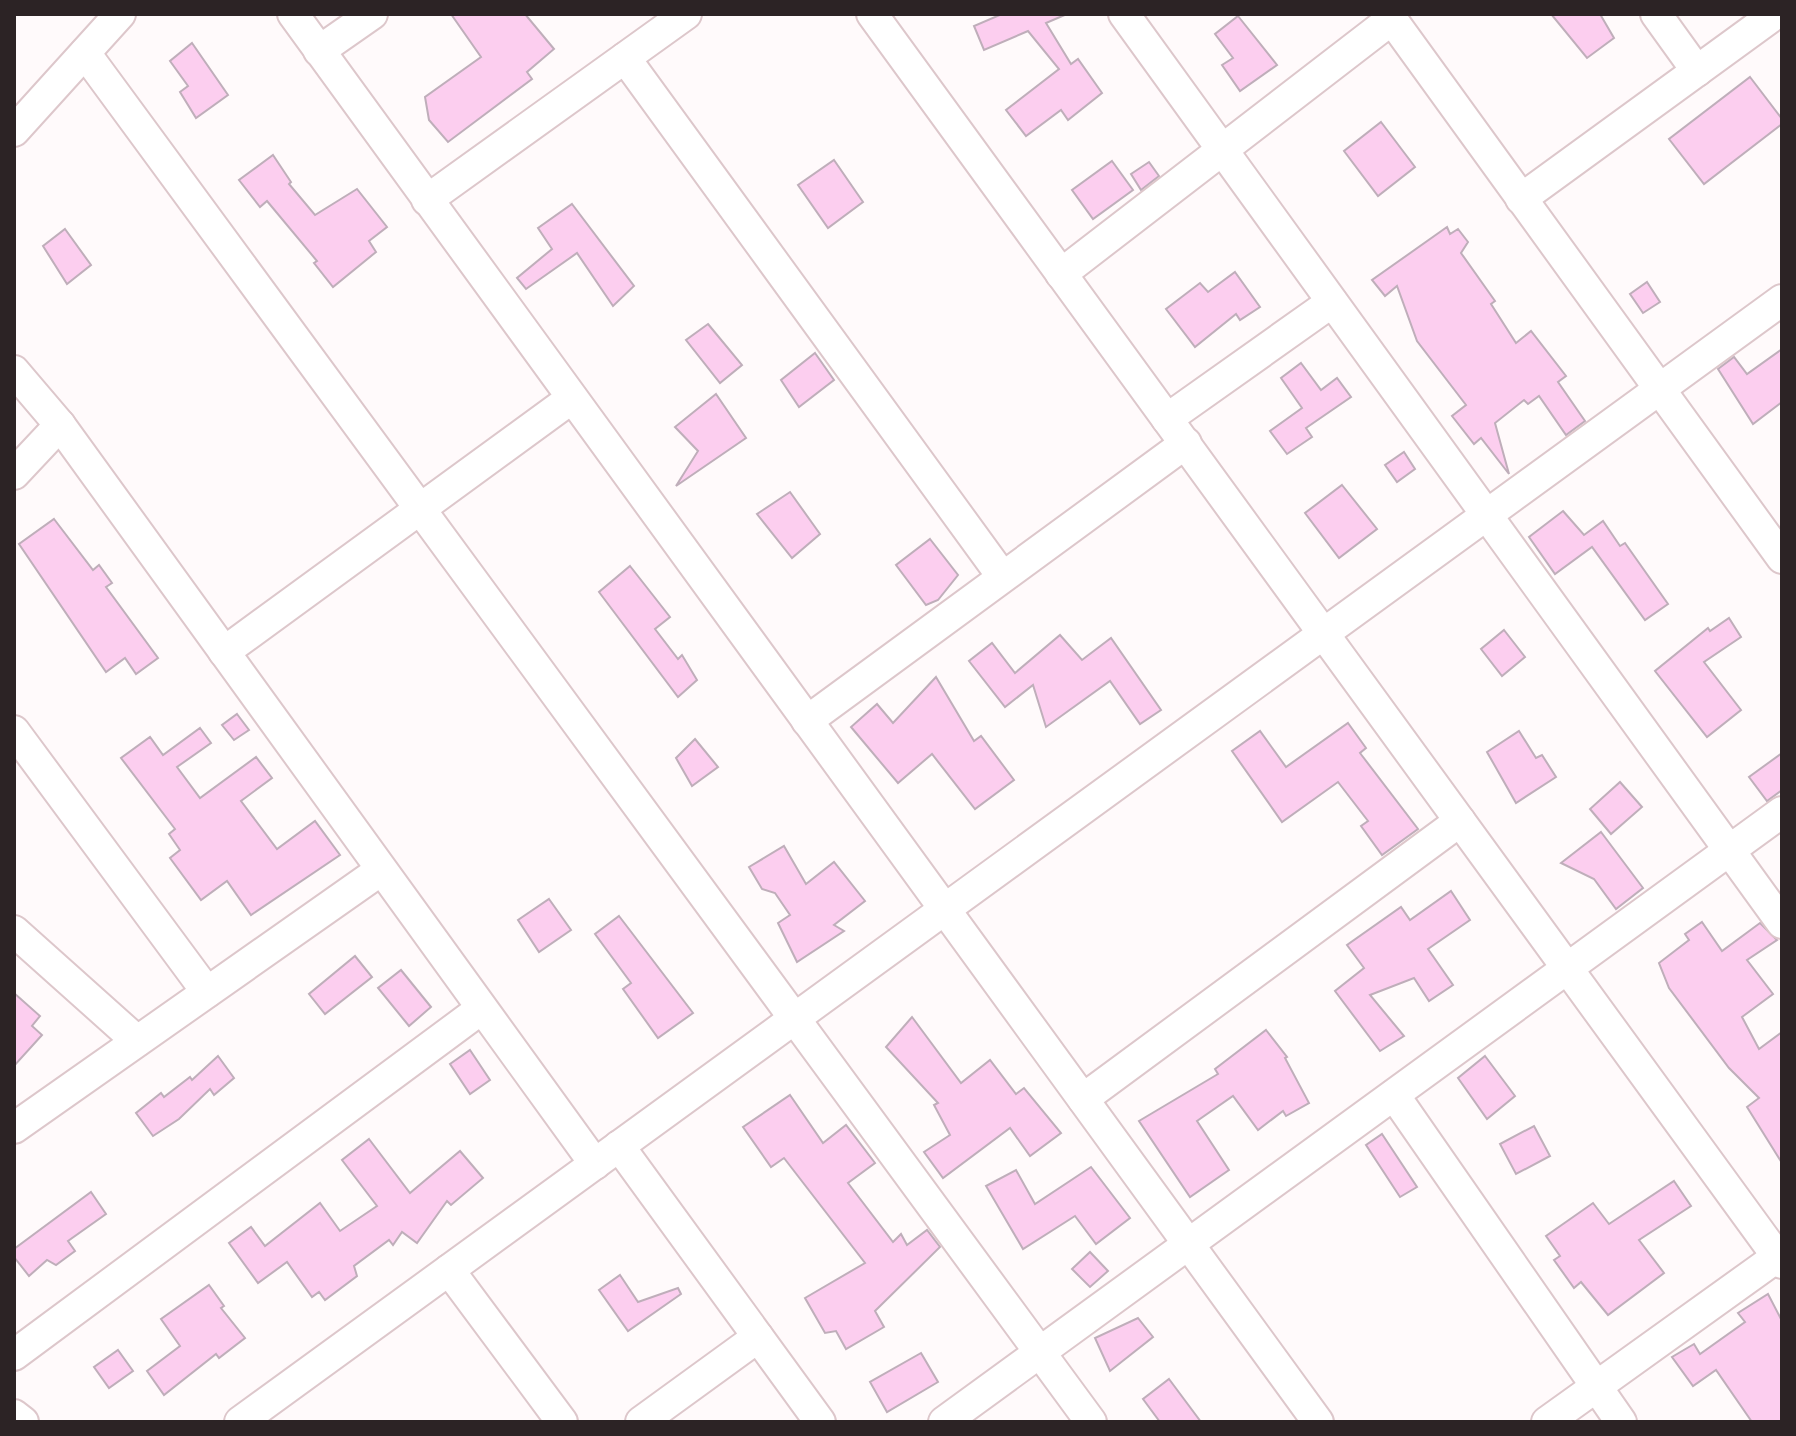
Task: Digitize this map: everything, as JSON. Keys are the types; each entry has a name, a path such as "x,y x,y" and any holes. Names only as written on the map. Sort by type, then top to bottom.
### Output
{"street":[{"path":"14,131 120,14"},
{"path":"293,14 1318,1422"},
{"path":"319,51 372,14"},
{"path":"427,200 686,14"},
{"path":"872,14 1780,1260 1547,1422"},
{"path":"1124,14 1782,923"},
{"path":"1656,14 1697,71"},
{"path":"1521,199 1775,14"},
{"path":"1061,274 1390,16 1659,389 1780,549"},
{"path":"85,53 1091,1422"},
{"path":"625,58 1002,576"},
{"path":"240,1422 1782,300"},
{"path":"1167,419 1332,302"},
{"path":"14,371 60,425 595,1164"},
{"path":"224,652 572,398"},
{"path":"14,474 60,425"},
{"path":"807,721 1186,443"},
{"path":"14,731 207,992"},
{"path":"944,1422 1782,812"},
{"path":"1083,1099 1460,821"},
{"path":"14,1128 381,870"},
{"path":"14,931 137,1041"},
{"path":"14,1355 481,1009"},
{"path":"1394,1095 1621,1422"},
{"path":"619,1146 820,1422"},
{"path":"449,1270 562,1422"},
{"path":"641,1422 758,1337"},
{"path":"14,1415 23,1422"}],"building":[{"path":"451,14 525,14 554,49 527,72 532,79 448,142 429,120 425,97 481,57"},
{"path":"1002,14 1067,14 1046,23 1071,64 1078,59 1102,93 1068,120 1061,110 1026,136 1006,110 1059,69 1028,31 984,50 974,26"},
{"path":"1551,14 1600,14 1614,38 1587,58"},
{"path":"1238,16 1277,65 1240,91 1222,65 1233,58 1215,34"},
{"path":"192,43 228,95 196,118 180,92 188,86 170,61"},
{"path":"1750,77 1782,119 1782,124 1704,184 1669,139"},
{"path":"1381,122 1415,167 1378,196 1344,151"},
{"path":"273,155 291,182 289,184 315,215 357,189 387,227 369,241 376,252 333,287 314,263 317,261 267,201 260,207 239,180"},
{"path":"834,160 863,202 828,228 798,185"},
{"path":"1112,161 1133,190 1093,219 1072,190"},
{"path":"1149,162 1159,176 1141,190 1131,174"},
{"path":"572,204 634,286 613,306 577,253 526,289 517,278 552,249 538,228"},
{"path":"1447,227 1450,234 1458,229 1468,242 1461,253 1495,301 1491,304 1516,343 1531,331 1566,376 1558,382 1585,421 1566,435 1539,396 1528,404 1524,400 1495,423 1509,474 1481,438 1474,444 1452,416 1466,405 1417,341 1397,286 1385,296 1372,280"},
{"path":"65,229 91,265 67,284 43,246"},
{"path":"1235,272 1260,307 1240,320 1236,314 1195,347 1166,309 1200,283 1208,292"},
{"path":"1647,282 1660,302 1643,313 1630,294"},
{"path":"708,324 742,365 720,383 686,340"},
{"path":"1782,349 1782,402 1753,424 1718,369 1734,357 1747,374"},
{"path":"815,353 834,380 799,407 781,380"},
{"path":"1301,363 1321,390 1337,378 1351,397 1306,428 1312,437 1287,454 1270,431 1302,408 1281,378"},
{"path":"716,394 746,438 676,486 698,451 675,427"},
{"path":"1404,452 1415,469 1397,482 1385,465"},
{"path":"1342,485 1377,529 1339,558 1305,513"},
{"path":"790,492 820,534 792,558 757,514"},
{"path":"1563,511 1584,535 1603,521 1620,546 1625,543 1668,604 1645,620 1592,547 1555,574 1529,537"},
{"path":"54,519 93,570 99,565 112,583 106,587 158,658 136,674 125,658 106,672 19,544"},
{"path":"930,539 958,575 938,600 926,605 896,565"},
{"path":"630,566 670,617 655,629 678,659 682,655 697,680 678,697 599,592"},
{"path":"1729,618 1741,637 1704,662 1741,710 1707,737 1655,671 1708,628 1710,631"},
{"path":"1504,630 1525,657 1502,676 1481,649"},
{"path":"1060,635 1082,660 1111,638 1161,710 1140,724 1110,681 1046,727 1033,685 1005,707 969,661 992,643 1015,673"},
{"path":"936,677 974,741 981,736 1014,780 975,809 932,754 898,783 851,727 877,704 893,723"},
{"path":"237,714 249,730 234,740 222,725"},
{"path":"1348,723 1366,748 1360,753 1418,829 1382,855 1361,826 1368,821 1338,782 1282,822 1232,751 1260,731 1286,767"},
{"path":"200,728 211,743 177,767 200,798 256,757 272,778 241,801 277,849 315,821 340,855 251,915 227,881 201,900 170,858 180,850 169,834 175,829 121,758 150,737 163,755"},
{"path":"1519,731 1536,758 1542,755 1556,777 1516,803 1487,752"},
{"path":"695,739 718,767 692,786 676,758"},
{"path":"1782,753 1782,790 1767,801 1749,777"},
{"path":"1620,782 1642,807 1611,834 1590,809"},
{"path":"1601,832 1643,888 1616,909 1594,879 1561,863"},
{"path":"784,846 806,884 834,862 865,901 834,925 844,931 797,962 778,923 790,915 775,893 762,889 749,867"},
{"path":"1451,891 1470,920 1428,949 1453,985 1429,1001 1414,978 1370,995 1404,1036 1380,1051 1335,991 1364,968 1347,945 1401,907 1410,920"},
{"path":"549,899 571,930 539,952 518,920"},
{"path":"619,916 693,1013 658,1038 623,989 631,983 595,934"},
{"path":"1702,922 1722,951 1760,923 1777,940 1747,960 1773,994 1742,1017 1759,1049 1782,1032 1782,1163 1747,1107 1759,1098 1729,1068 1669,988 1659,963 1689,940 1685,934"},
{"path":"355,956 372,977 325,1014 309,994"},
{"path":"401,970 431,1007 409,1026 378,988"},
{"path":"14,993 40,1016 32,1026 42,1035 14,1066"},
{"path":"912,1017 961,1083 990,1060 1016,1094 1024,1088 1061,1133 1030,1156 1010,1128 943,1178 924,1152 950,1135 934,1105 938,1103 886,1047"},
{"path":"1266,1030 1287,1057 1309,1103 1286,1116 1283,1111 1258,1130 1233,1096 1197,1121 1229,1170 1190,1197 1139,1121 1218,1074 1215,1069"},
{"path":"470,1050 490,1080 470,1094 450,1064"},
{"path":"218,1056 234,1078 214,1095 210,1089 179,1119 153,1136 136,1113 161,1093 164,1097 190,1077 192,1080"},
{"path":"1485,1056 1515,1096 1487,1119 1458,1078"},
{"path":"790,1095 823,1143 846,1125 875,1163 848,1183 893,1242 901,1234 907,1245 927,1230 940,1247 875,1311 884,1327 846,1349 836,1331 825,1333 805,1298 865,1263 784,1158 771,1167 743,1127"},
{"path":"1534,1126 1550,1156 1516,1174 1500,1144"},
{"path":"1382,1134 1417,1187 1400,1197 1366,1145"},
{"path":"369,1139 410,1193 460,1151 483,1178 451,1205 447,1201 417,1243 402,1232 393,1245 389,1240 354,1266 357,1276 325,1300 319,1292 312,1297 287,1262 258,1283 229,1243 251,1227 265,1246 320,1203 340,1231 377,1206 342,1160"},
{"path":"1091,1167 1130,1218 1096,1244 1075,1216 1023,1249 986,1186 1016,1170 1035,1204"},
{"path":"1674,1181 1691,1206 1639,1240 1664,1273 1608,1315 1581,1282 1574,1288 1554,1260 1560,1256 1546,1236 1593,1203 1609,1224"},
{"path":"91,1192 106,1214 68,1241 75,1251 56,1265 47,1260 29,1276 14,1257 14,1249"},
{"path":"1090,1252 1108,1271 1090,1287 1072,1269"},
{"path":"620,1275 638,1302 678,1288 681,1294 628,1331 599,1290"},
{"path":"209,1285 224,1306 221,1308 245,1338 219,1358 216,1354 164,1395 147,1371 180,1346 161,1319"},
{"path":"1768,1294 1782,1321 1782,1422 1752,1422 1716,1370 1693,1386 1672,1357 1694,1344 1700,1354 1745,1322 1738,1313"},
{"path":"1138,1318 1153,1337 1110,1371 1095,1338"},
{"path":"118,1350 133,1371 109,1388 94,1367"},
{"path":"921,1353 938,1382 887,1412 870,1382"},
{"path":"1169,1379 1201,1422 1160,1422 1143,1399"}]}
